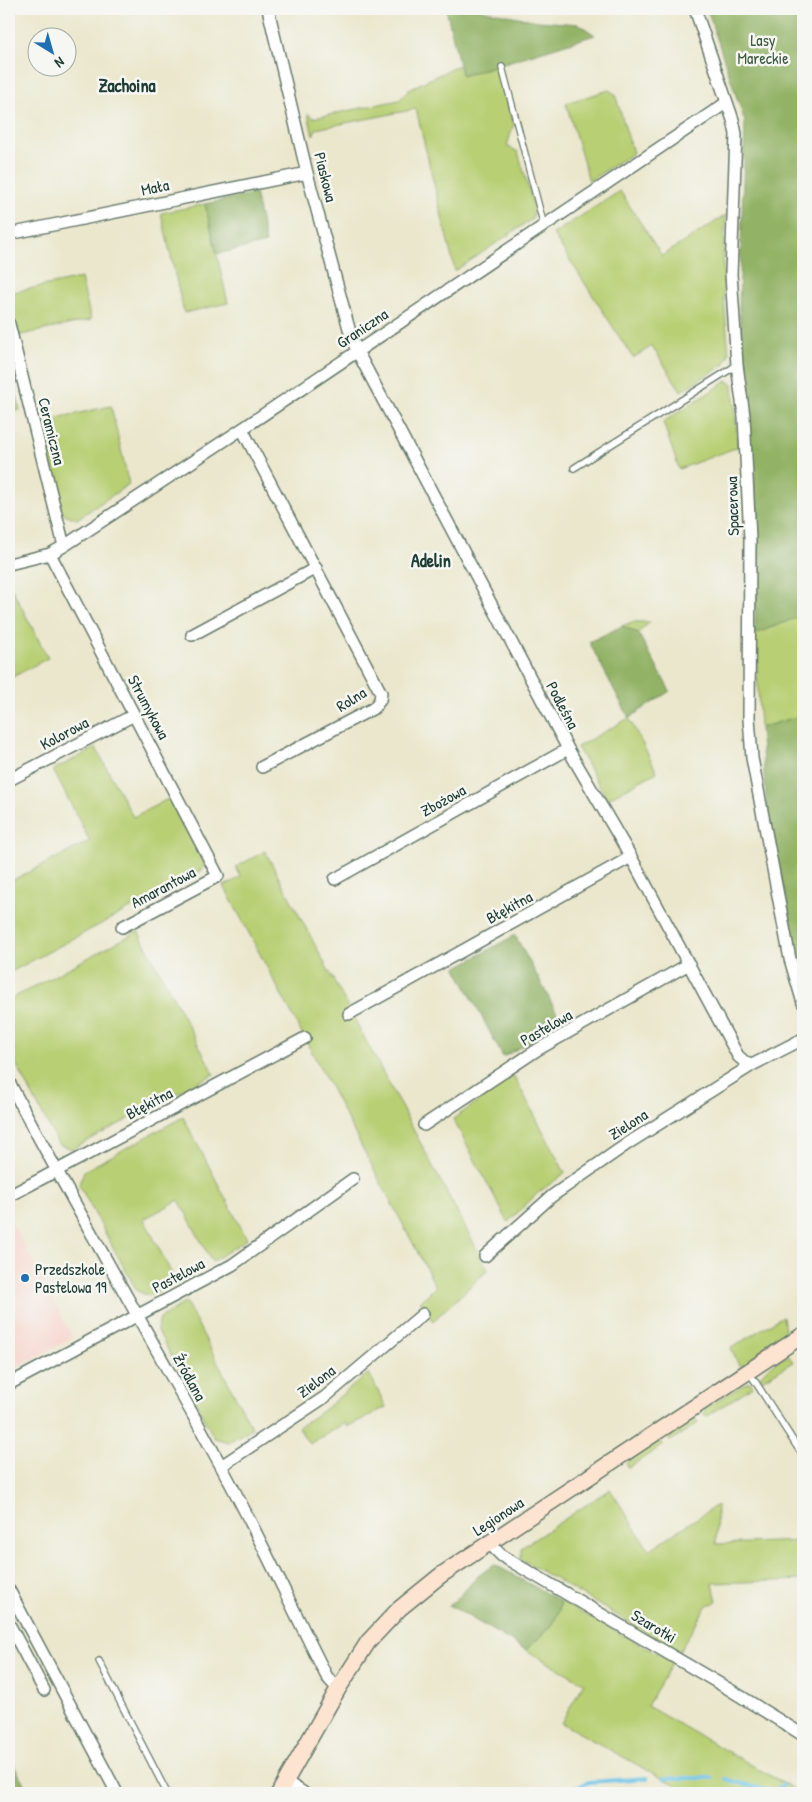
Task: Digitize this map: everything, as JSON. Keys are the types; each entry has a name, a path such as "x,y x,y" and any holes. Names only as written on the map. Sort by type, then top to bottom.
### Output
{"main road":[{"name":"Legionowa","path":"283,1787 338,1689 368,1642 399,1609 440,1575 803,1336"}],"street":[{"name":"Piaskowa","path":"268,9 307,172 350,336 357,351"},
{"name":"Spacerowa","path":"695,9 733,120 736,134 731,274 737,365 744,416 750,539 749,718 752,758 790,959 803,1003"},
{"name":"Graniczna","path":"9,564 50,554 64,546 242,429 726,103"},
{"name":"Mała","path":"9,234 307,172"},
{"name":"Ceramiczna","path":"9,324 64,546"},
{"name":"Podleśna","path":"357,351 568,749 632,857 738,1056 746,1063 752,1065"},
{"name":"Rolna","path":"242,429 381,693 380,700 374,708 262,767"},
{"name":"Strumykowa","path":"50,554 218,876"},
{"path":"192,635 316,568"},
{"name":"Kolorowa","path":"9,780 134,715"},
{"name":"Zbożowa","path":"335,879 568,749"},
{"name":"Błękitna","path":"349,1014 632,857"},
{"name":"Amarantowa","path":"122,927 218,876"},
{"name":"Pastelowa","path":"424,1126 537,1050 689,964"},
{"name":"Błękitna","path":"9,1196 305,1038"},
{"name":"Zielona","path":"485,1256 552,1196 630,1142 752,1065 803,1039"},
{"name":"Źródlana","path":"9,1082 55,1170 221,1466 327,1677 338,1689"},
{"name":"Pastelowa","path":"9,1384 232,1265 354,1179"},
{"name":"Zielona","path":"221,1466 325,1397 424,1314"},
{"name":"Szarotki","path":"489,1543 502,1556 732,1691 803,1736"},
{"path":"9,1590 117,1793"},
{"path":"9,1624 44,1690"},
{"path":"283,1787 304,1793"}],"lane":[{"path":"502,67 544,226"},
{"path":"574,468 737,365"},
{"path":"748,1371 803,1456"},
{"path":"99,1661 167,1793"}],"shaded area":[{"name":"Przedszkole Pastelowa 19","path":"9,1217 73,1338 9,1372"}],"green space":[{"path":"446,9 477,9 538,21 579,24 595,35 462,76"},
{"name":"Lasy Mareckie","path":"707,9 803,9 803,615 755,634 758,535 739,309 745,122"},
{"path":"459,65 462,76 496,65 514,123 507,146 518,152 535,210 532,219 455,271 416,109 316,129 313,136 308,114 314,118 399,100 411,88"},
{"path":"609,90 615,94 633,153 589,181 566,103"},
{"path":"620,191 662,256 726,215 723,258 724,299 729,354 724,365 681,391 652,346 633,358 553,234"},
{"path":"255,193 266,243 217,254 205,204"},
{"path":"205,204 228,303 184,313 161,213"},
{"path":"81,278 91,320 16,336 9,293"},
{"path":"9,359 20,410 9,412"},
{"path":"727,381 733,384 738,447 679,469 663,422"},
{"path":"111,406 129,484 77,519 62,513 43,421"},
{"path":"9,585 48,658 9,679"},
{"path":"803,615 803,715 760,728 755,634"},
{"path":"632,622 650,622 638,633 622,626"},
{"path":"622,626 638,633 670,691 629,718 589,642"},
{"path":"803,715 803,980 767,809 760,728"},
{"path":"629,718 657,772 607,799 577,747"},
{"path":"96,748 133,817 172,797 206,861 202,870 9,973 9,878 11,881 90,841 53,770"},
{"path":"265,851 488,1270 433,1321 420,1301 436,1287 224,886 241,877 236,867"},
{"path":"138,931 214,1074 72,1149 58,1144 9,1050 9,1000"},
{"path":"515,935 563,1024 503,1057 456,968"},
{"path":"514,1076 565,1173 538,1193 508,1222 453,1119"},
{"path":"183,1117 247,1239 212,1262 179,1200 144,1219 176,1282 149,1296 137,1291 79,1185 84,1171"},
{"path":"186,1302 252,1428 229,1442 214,1438 157,1329 160,1318"},
{"path":"783,1316 785,1331 777,1342 751,1362 739,1366 731,1348"},
{"path":"789,1356 793,1362 762,1380 760,1377 769,1367"},
{"path":"369,1373 386,1407 347,1427 345,1423 309,1444 298,1427 317,1415"},
{"path":"748,1382 753,1386 706,1417 704,1413 706,1407"},
{"path":"689,1419 695,1419 698,1423 670,1441 667,1436 668,1433"},
{"path":"656,1442 661,1442 663,1445 628,1468 626,1463 629,1460"},
{"path":"610,1489 649,1550 717,1505 716,1544 803,1541 803,1580 713,1583 717,1602 707,1605 679,1652 521,1559 521,1548"},
{"path":"494,1564 560,1601 557,1615 553,1622 526,1650 449,1605 477,1577"},
{"path":"560,1601 673,1662 647,1706 801,1793 689,1793 561,1723 584,1683 526,1650 553,1622 557,1615"},
{"path":"9,1756 29,1793 9,1793"}],"waterway":[{"path":"564,1793 589,1782 647,1778"},
{"path":"664,1778 713,1778"},
{"path":"726,1779 771,1792 783,1785"}],"place":[{"name":"Przedszkole Pastelowa 19","path":"25,1278"}],"district":[{"name":"Zachoina","path":"127,86"},
{"name":"Adelin","path":"431,561"}]}
